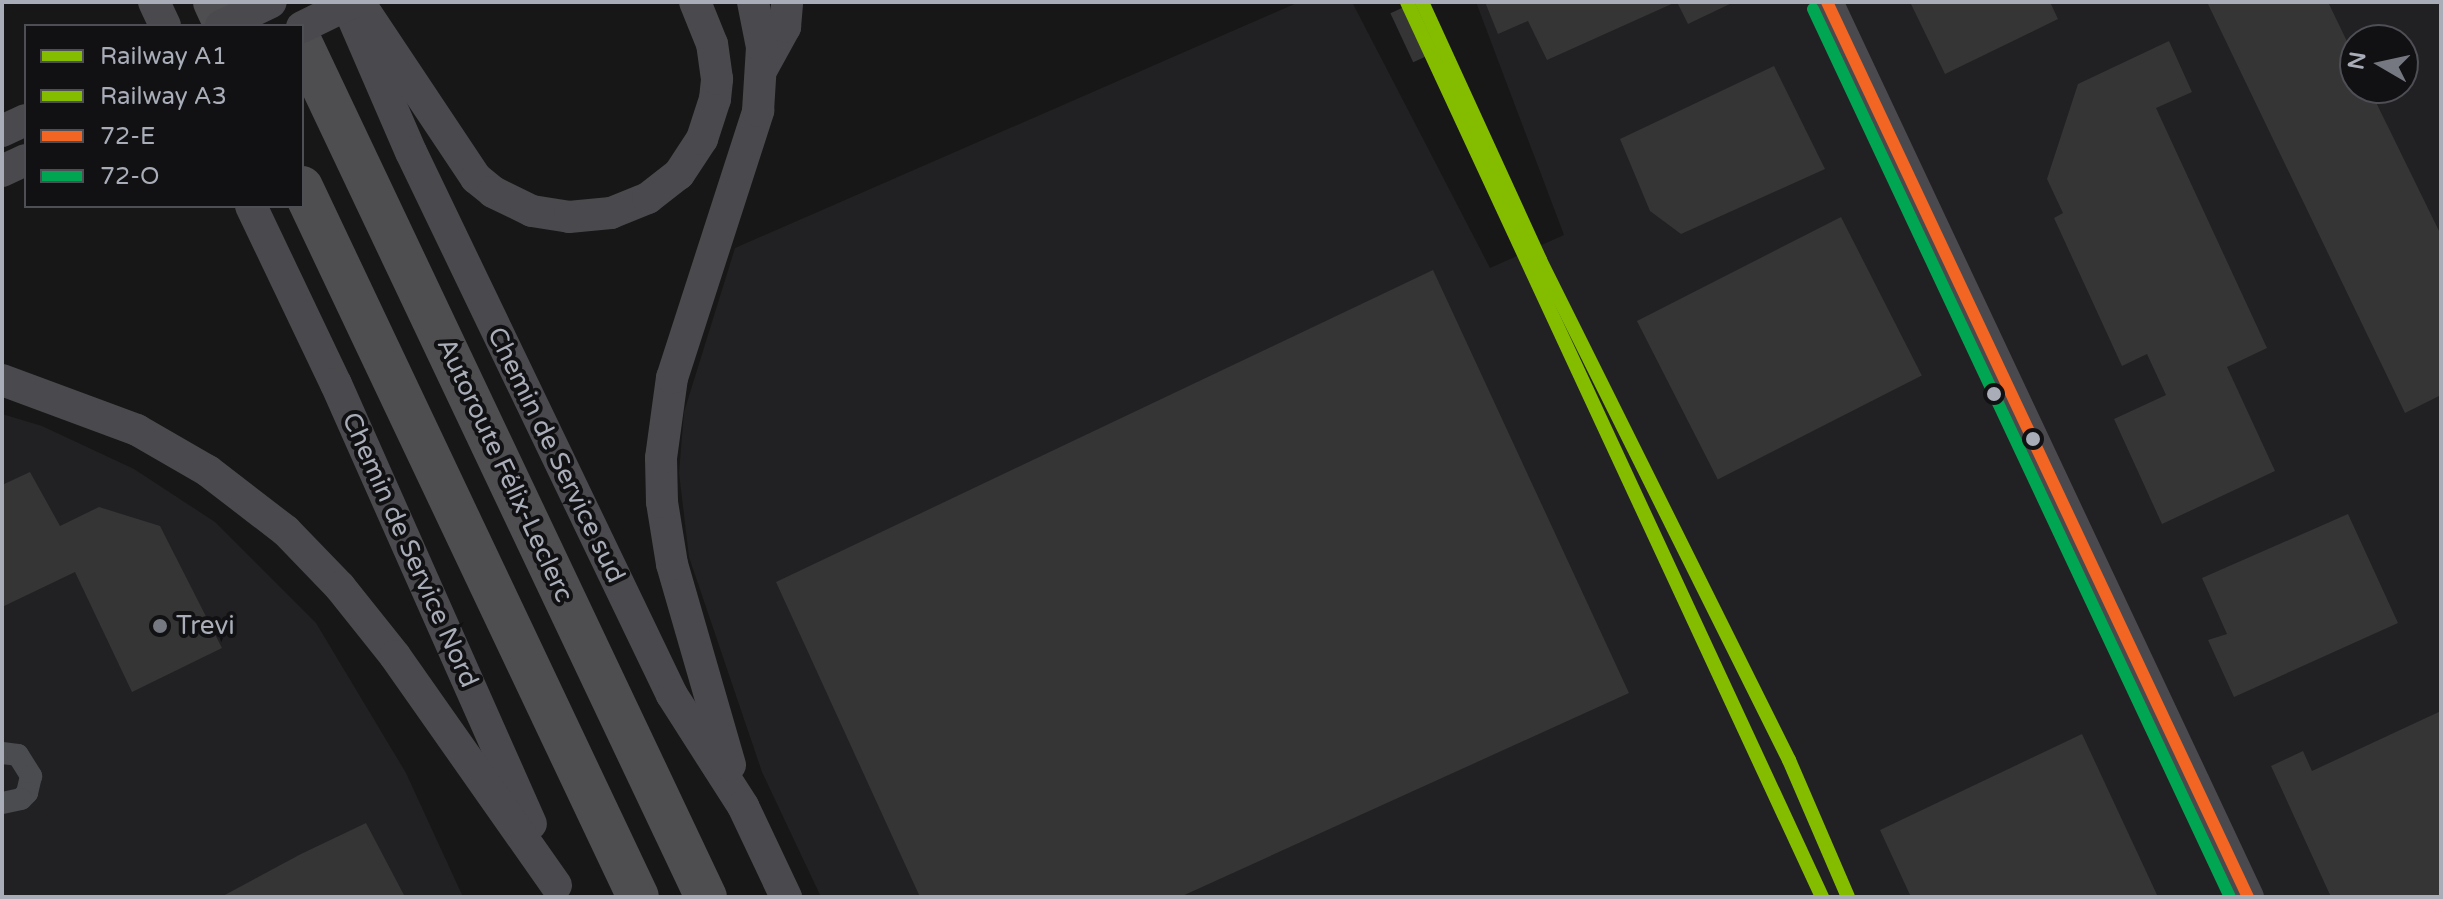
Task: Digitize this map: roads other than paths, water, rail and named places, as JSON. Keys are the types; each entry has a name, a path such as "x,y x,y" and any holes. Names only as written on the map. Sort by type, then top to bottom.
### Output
{"highway":[{"path":"214,2 222,24"},
{"path":"282,2 293,24"},
{"name":"Autoroute Félix-Leclerc","path":"304,48 706,897"},
{"path":"304,191 638,897"}],"main road":[{"path":"154,2 164,24"},
{"path":"227,24 271,2"},
{"name":"Chemin de Service sud","path":"346,2 424,178 672,695 743,806 786,897"},
{"path":"304,26 356,2 411,76 463,163 476,178 493,192 532,211 569,217 611,213 648,198 679,174 697,148 710,120 717,79 708,27 695,2"},
{"path":"743,806 672,564 660,480 663,432 672,378 755,123 763,67 760,29 753,2"},
{"path":"763,67 785,27 787,2"},
{"path":"1827,2 2248,897"},
{"path":"2,171 24,161"},
{"name":"Chemin de Service Nord","path":"252,208 336,384 488,723 559,891"},
{"path":"2,380 137,430 208,471 286,531 340,587 380,637 559,891"}],"street":[{"path":"2,753 18,755 31,776 27,793 21,799 2,803"}],"rail line":[{"name":"A3","path":"1407,2 1822,897"},
{"name":"A1","path":"1422,2 1540,260 1789,760 1848,897"}],"place":[{"name":"Trevi","path":"160,626"}]}
